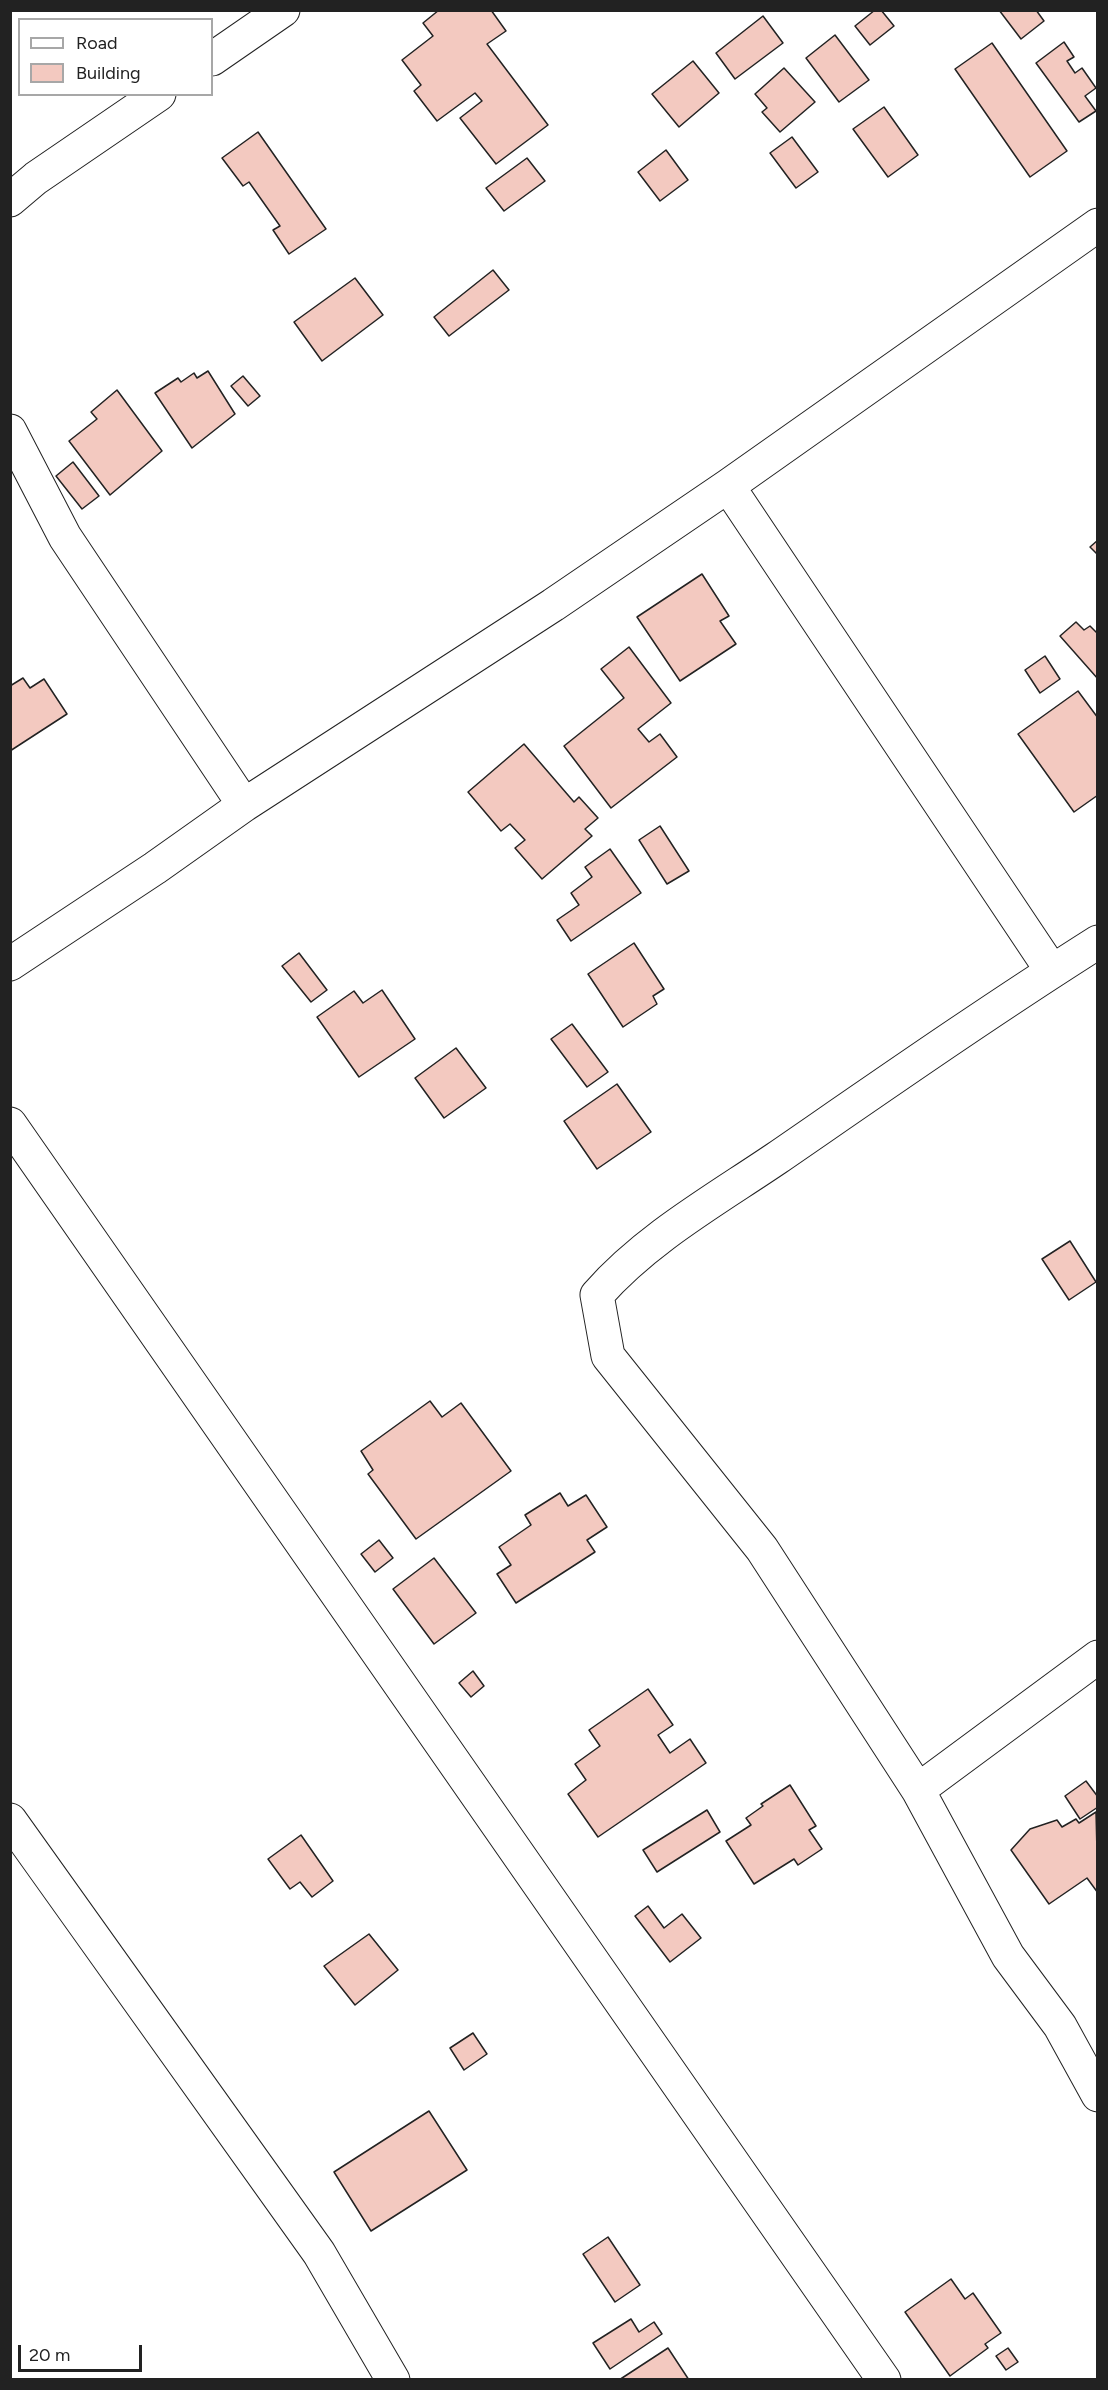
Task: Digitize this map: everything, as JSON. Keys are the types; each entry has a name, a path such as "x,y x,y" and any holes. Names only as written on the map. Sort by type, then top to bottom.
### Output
{"street":[{"path":"213,58 283,10"},
{"path":"10,200 36,178 156,96"},
{"path":"10,964 155,868 244,805 553,605 728,486 1098,225"},
{"path":"10,431 64,537 244,805"},
{"path":"728,486 1052,971"},
{"path":"1098,942 1052,971 631,1260 597,1295 608,1356 762,1549 918,1790 1008,1956 1060,2026 1098,2095"},
{"path":"10,1124 884,2379"},
{"path":"918,1790 1098,1657"},
{"path":"10,1820 319,2253 393,2379"}],"building":[{"path":"439,10 491,10 506,31 487,44 548,125 496,164 460,118 482,101 475,93 437,121 414,91 421,85 402,60 433,36 423,23"},
{"path":"875,10 881,10 894,26 870,45 855,26"},
{"path":"999,10 1036,10 1044,21 1021,39"},
{"path":"763,16 783,43 735,79 716,53"},
{"path":"835,35 869,80 839,102 806,58"},
{"path":"1064,42 1074,57 1067,61 1075,73 1082,68 1096,88 1085,96 1096,111 1079,122 1036,63"},
{"path":"992,43 1067,151 1030,177 955,69"},
{"path":"693,61 719,93 679,127 652,94"},
{"path":"784,68 815,102 780,132 762,112 767,108 755,94"},
{"path":"884,107 918,155 888,177 853,129"},
{"path":"258,132 326,229 289,254 273,230 280,226 249,182 243,186 222,158"},
{"path":"792,137 818,172 796,188 770,153"},
{"path":"666,150 688,180 660,201 638,172"},
{"path":"527,158 545,181 504,211 486,188"},
{"path":"493,270 509,290 449,336 434,317"},
{"path":"355,278 383,315 322,361 294,322"},
{"path":"208,371 235,414 192,448 155,393 178,378 181,382 194,373 197,378"},
{"path":"243,376 260,396 248,406 231,386"},
{"path":"117,390 162,451 110,495 69,441 97,419 91,412"},
{"path":"73,462 99,496 82,509 56,476"},
{"path":"1098,540 1098,555 1090,547"},
{"path":"702,574 729,616 720,621 736,644 680,681 637,617"},
{"path":"1076,622 1084,630 1090,626 1098,634 1098,679 1060,636"},
{"path":"629,647 671,703 638,729 649,742 660,734 677,757 611,808 564,746 624,698 601,669"},
{"path":"1045,656 1060,679 1040,693 1025,670"},
{"path":"23,678 30,688 44,679 67,714 10,751 10,686"},
{"path":"1078,691 1098,718 1098,795 1074,812 1018,734"},
{"path":"524,744 574,802 579,797 598,818 585,829 592,836 542,879 515,848 525,840 510,824 501,831 468,792"},
{"path":"660,826 689,871 667,884 639,840"},
{"path":"610,849 641,893 571,941 557,920 579,905 571,893 592,877 585,867"},
{"path":"634,943 664,989 653,996 657,1004 623,1027 588,974"},
{"path":"299,953 327,990 311,1002 282,966"},
{"path":"382,990 415,1039 359,1077 317,1017 354,991 363,1003"},
{"path":"572,1024 608,1072 587,1087 551,1039"},
{"path":"456,1048 486,1088 444,1118 415,1078"},
{"path":"617,1084 651,1132 597,1169 564,1121"},
{"path":"1070,1241 1096,1282 1069,1300 1042,1259"},
{"path":"430,1401 442,1417 461,1403 511,1471 416,1539 368,1474 373,1470 361,1451"},
{"path":"560,1493 568,1506 586,1495 607,1527 587,1540 595,1552 516,1603 497,1574 511,1565 499,1547 531,1525 525,1515"},
{"path":"379,1540 393,1558 375,1572 361,1554"},
{"path":"434,1558 476,1613 434,1644 393,1589"},
{"path":"473,1671 484,1686 471,1697 459,1683"},
{"path":"648,1689 673,1725 658,1735 670,1753 690,1739 706,1763 598,1837 568,1794 586,1780 575,1764 600,1746 589,1730"},
{"path":"1086,1781 1098,1797 1098,1807 1080,1819 1065,1796"},
{"path":"790,1785 816,1826 809,1830 822,1849 798,1865 794,1859 754,1884 726,1841 751,1825 746,1818 763,1806 761,1804"},
{"path":"707,1810 720,1832 657,1872 643,1850"},
{"path":"1096,1812 1098,1893 1087,1878 1049,1904 1011,1850 1030,1829 1057,1820 1062,1827 1076,1819 1079,1823"},
{"path":"301,1835 333,1881 312,1897 300,1882 290,1889 268,1859"},
{"path":"648,1906 664,1928 682,1914 701,1938 670,1962 635,1916"},
{"path":"369,1934 398,1970 355,2005 324,1966"},
{"path":"473,2033 487,2054 464,2070 450,2048"},
{"path":"429,2111 467,2170 371,2231 334,2172"},
{"path":"608,2237 640,2285 615,2302 583,2254"},
{"path":"951,2279 965,2299 973,2293 1001,2333 985,2344 988,2348 950,2376 905,2312"},
{"path":"631,2319 639,2332 654,2322 662,2334 610,2369 593,2343"},
{"path":"668,2348 689,2380 619,2380"},
{"path":"1008,2348 1018,2362 1006,2370 996,2356"}]}
